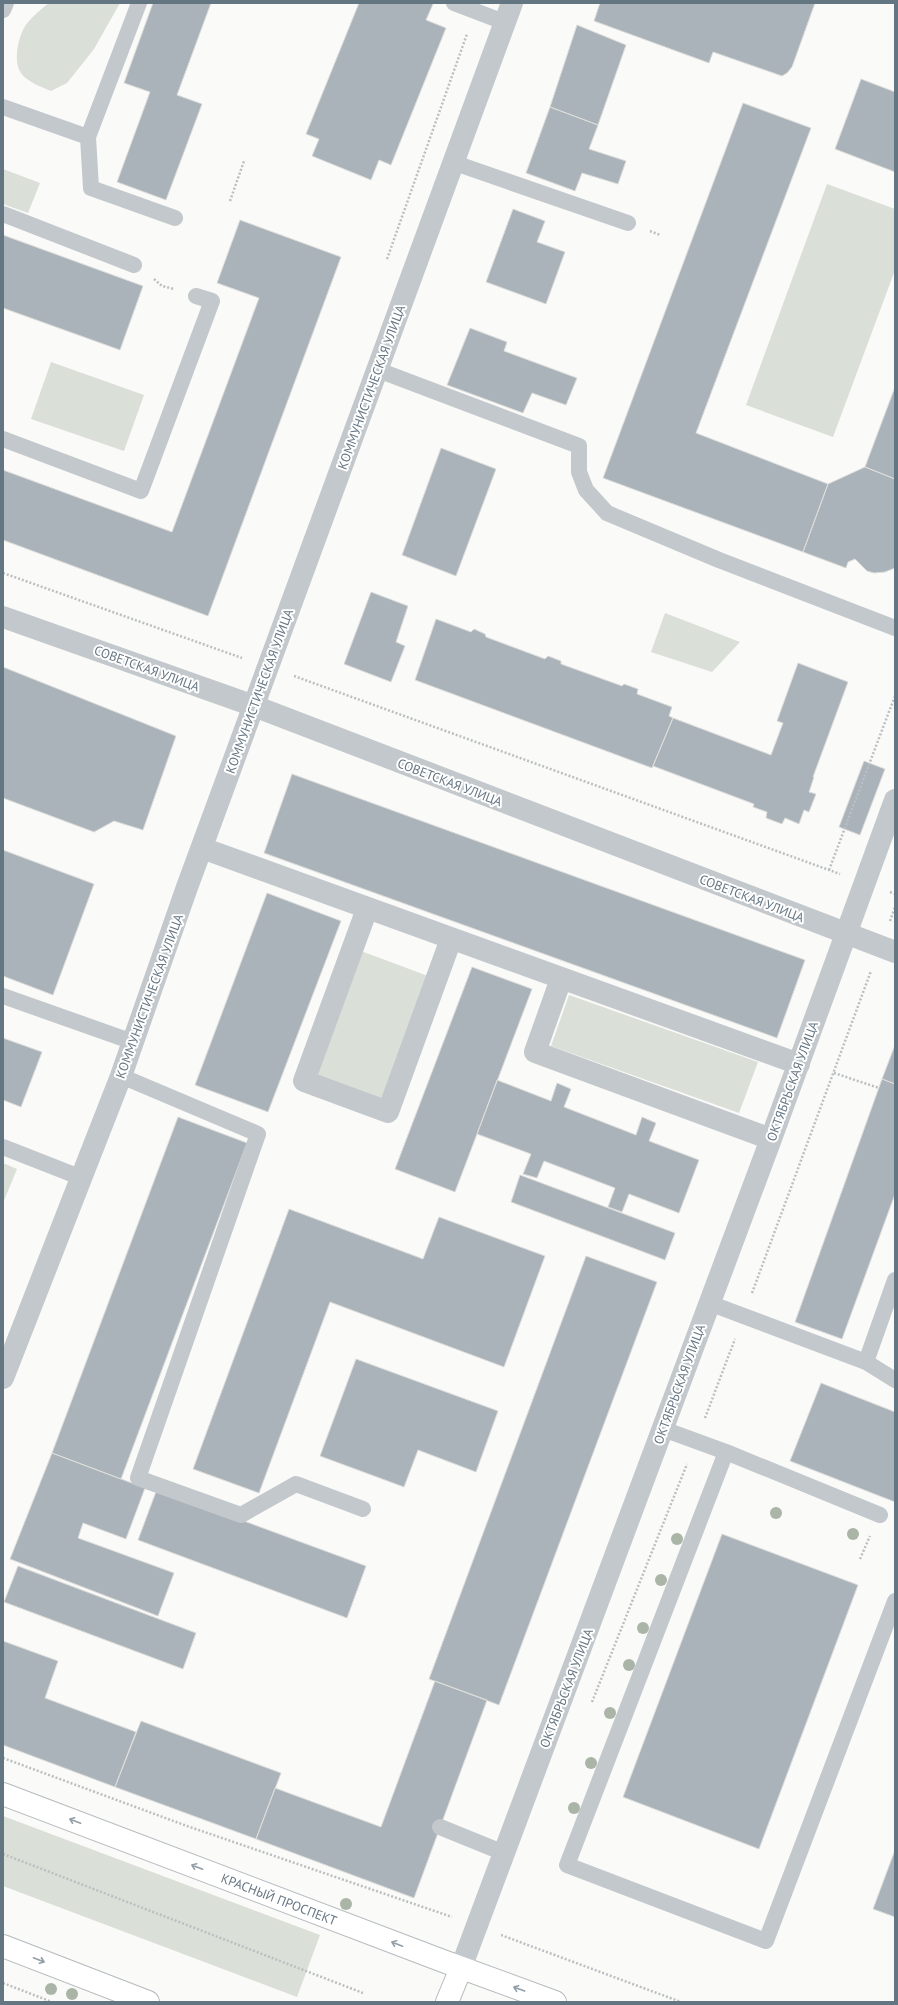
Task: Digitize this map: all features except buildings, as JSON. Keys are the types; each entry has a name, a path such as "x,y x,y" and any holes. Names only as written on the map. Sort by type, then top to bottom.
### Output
{"main road":[{"name":"КРАСНЫЙ ПРОСПЕКТ","path":"3,1794 461,1968 555,2002"},
{"path":"3,1946 148,2002"},
{"path":"447,2002 461,1968"}],"street":[{"name":"КОММУНИСТИЧЕСКАЯ УЛИЦА","path":"3,1378 121,1076 202,848 508,12"},
{"name":"СОВЕТСКАЯ УЛИЦА","path":"3,617 254,706 888,950"},
{"name":"ОКТЯБРЬСКАЯ УЛИЦА","path":"461,1968 799,1064 895,800"},
{"path":"202,848 367,909 799,1064"},
{"path":"367,909 304,1081 388,1112 451,939"},
{"path":"561,979 536,1052 771,1139"}],"lane":[{"path":"3,10 6,3"},
{"path":"139,3 88,137 91,188 175,218"},
{"path":"454,3 508,12"},
{"path":"3,107 88,137"},
{"path":"452,162 628,223"},
{"path":"3,214 134,265"},
{"path":"3,440 141,492 212,301 196,296"},
{"path":"378,370 579,446 579,472 586,490 607,513 719,560 895,628"},
{"path":"3,996 133,1042"},
{"path":"121,1076 258,1134 138,1478 242,1515 296,1484 362,1509"},
{"path":"3,1147 82,1178"},
{"path":"866,1362 895,1280"},
{"path":"710,1303 743,1317 866,1362 895,1380"},
{"path":"663,1428 880,1515"},
{"path":"726,1452 567,1865 766,1941 895,1601"},
{"path":"440,1827 504,1853"}],"path":[{"path":"230,201 244,161"},
{"path":"134,265 162,286 196,296"},
{"path":"3,573 268,667 895,894"},
{"path":"829,870 895,696"},
{"path":"696,1441 834,1072 888,950 895,907"},
{"path":"834,1072 879,1088"},
{"path":"590,1705 685,1470"},
{"path":"3,1758 187,1826 477,1925 681,2002"},
{"path":"3,1854 363,1993"},
{"path":"502,1935 505,1928"},
{"path":"3,1983 52,2002"}],"shaded area":[{"path":"49,3 120,3 94,49 67,83 51,91 27,79 21,73 17,63 18,44 24,28 39,11"},
{"path":"3,169 40,183 28,213 3,204"},
{"path":"827,184 895,209 895,270 833,437 746,405"},
{"path":"51,362 144,395 124,451 31,419"},
{"path":"665,613 740,642 712,672 651,652"},
{"path":"353,948 436,979 388,1112 304,1081"},
{"path":"569,995 758,1062 739,1113 551,1046"},
{"path":"3,1163 17,1169 3,1203"},
{"path":"3,1816 320,1935 297,1997 3,1886"}]}
